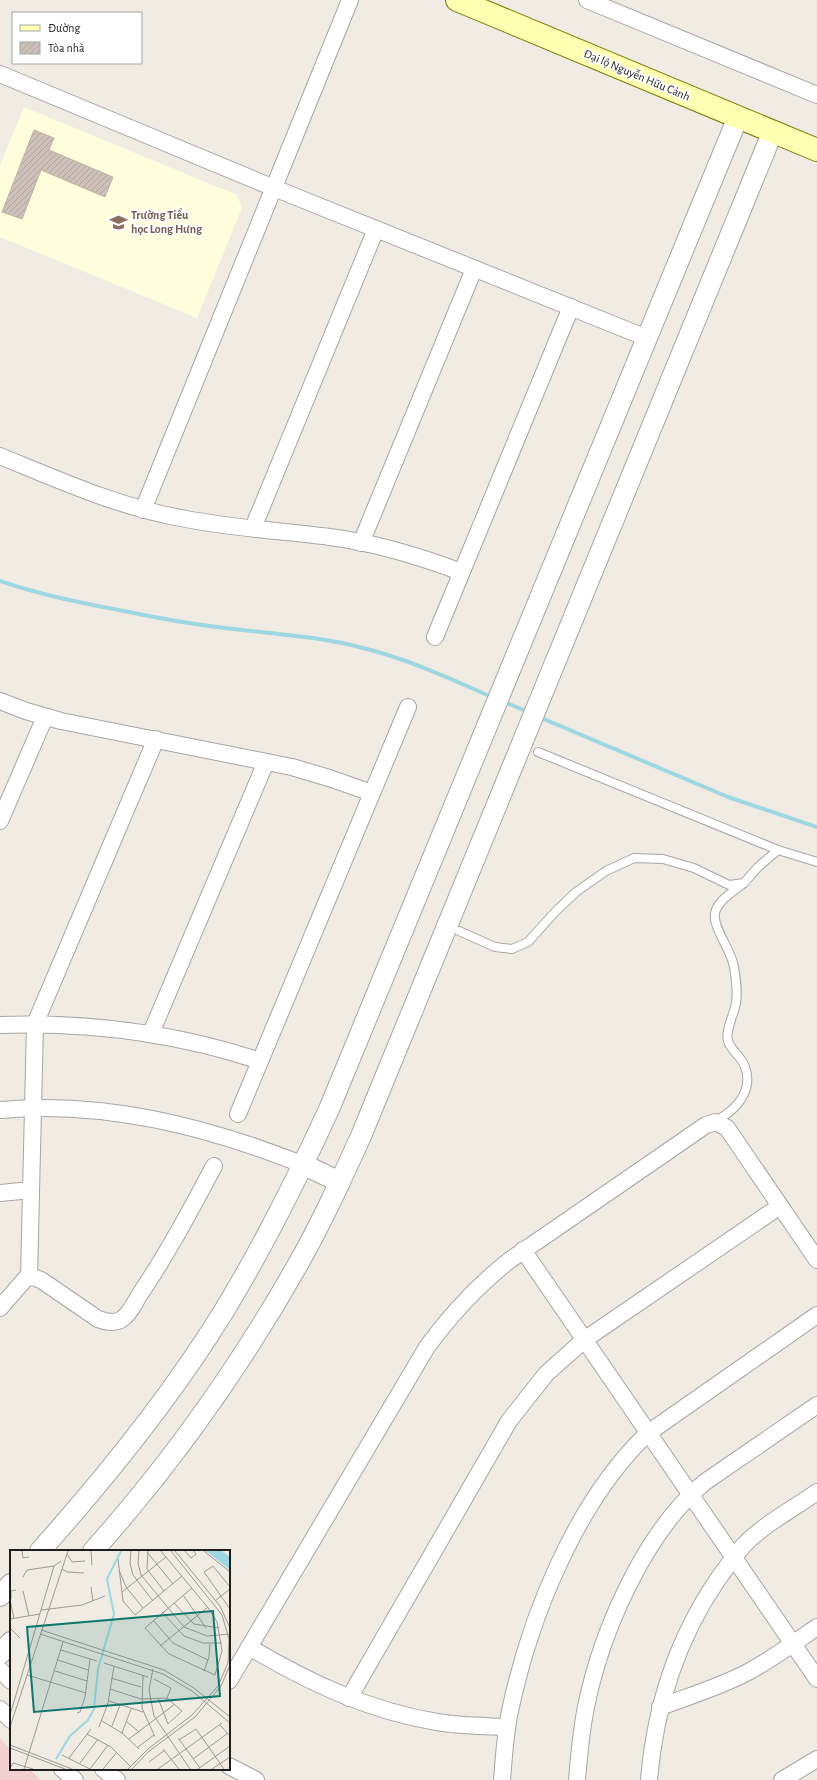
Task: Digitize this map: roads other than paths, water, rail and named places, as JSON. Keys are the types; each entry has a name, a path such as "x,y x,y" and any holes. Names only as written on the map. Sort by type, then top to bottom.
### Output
{"main road":[{"name":"Đại lộ Nguyễn Hữu Cảnh","path":"457,0 817,150"}],"street":[{"path":"143,510 350,0"},
{"path":"587,0 817,95"},
{"path":"0,74 274,188 647,338"},
{"path":"41,1550 116,1463 189,1365 223,1312 254,1259 304,1165 330,1107 738,117"},
{"path":"94,1550 183,1441 230,1376 298,1266 340,1182 361,1136 773,132"},
{"path":"253,528 376,229"},
{"path":"361,543 474,269"},
{"path":"435,637 571,307"},
{"path":"0,456 100,497 143,510 185,519 332,537 409,554 461,572"},
{"path":"0,702 44,717 266,762 329,778 372,793"},
{"path":"238,1114 408,707"},
{"path":"0,820 44,717"},
{"path":"29,1277 35,1024 156,739"},
{"path":"151,1033 266,762"},
{"path":"0,1025 35,1024 96,1027 151,1033 206,1045 260,1061"},
{"path":"0,1110 34,1108 114,1112 154,1119 239,1141 304,1165 340,1182"},
{"path":"230,1679 427,1347 442,1326 474,1290 523,1250 710,1123 716,1122 727,1128 817,1260"},
{"path":"0,1308 23,1281 29,1277 41,1280 98,1319 106,1322 121,1320 127,1314 149,1281 214,1166"},
{"path":"0,1193 32,1190"},
{"path":"349,1698 509,1421 546,1374 584,1340 780,1206"},
{"path":"523,1250 817,1679"},
{"path":"502,1780 507,1727 515,1690 531,1637 541,1609 563,1558 600,1490 626,1454 648,1433 817,1315"},
{"path":"577,1780 586,1706 595,1673 612,1624 636,1572 655,1538 672,1514 690,1494 705,1482 817,1405"},
{"path":"649,1780 651,1754 660,1707 677,1655 707,1596 734,1557 755,1535 817,1492"},
{"path":"0,1596 10,1585"},
{"path":"660,1707 716,1686 747,1672 793,1644 817,1627"},
{"path":"0,1654 10,1643"},
{"path":"249,1647 316,1684 349,1698 424,1720 453,1724 507,1727"},
{"path":"0,1670 10,1680"},
{"path":"0,1709 10,1719"},
{"path":"782,1780 817,1759"},
{"path":"230,1767 256,1780"},
{"path":"63,1770 76,1780"},
{"path":"104,1770 118,1780"}],"lane":[{"path":"538,752 778,850 817,862"},
{"path":"722,1117 730,1112 743,1099 747,1077 745,1066 728,1041 728,1034 736,1003 737,985 734,964 715,922 715,913 721,901 744,883 758,867 778,850"},
{"path":"459,932 495,947 512,950 528,942 555,912 576,892 606,871 634,858 663,859 694,868 729,885 744,883"}],"waterway":[{"path":"0,581 61,598 187,623 312,638 346,644 413,664 494,698"},
{"path":"504,702 529,712"},
{"path":"539,717 728,797 817,827"}],"place":[{"name":"Trường Tiểu học Long Hưng","path":"118,222"}]}
